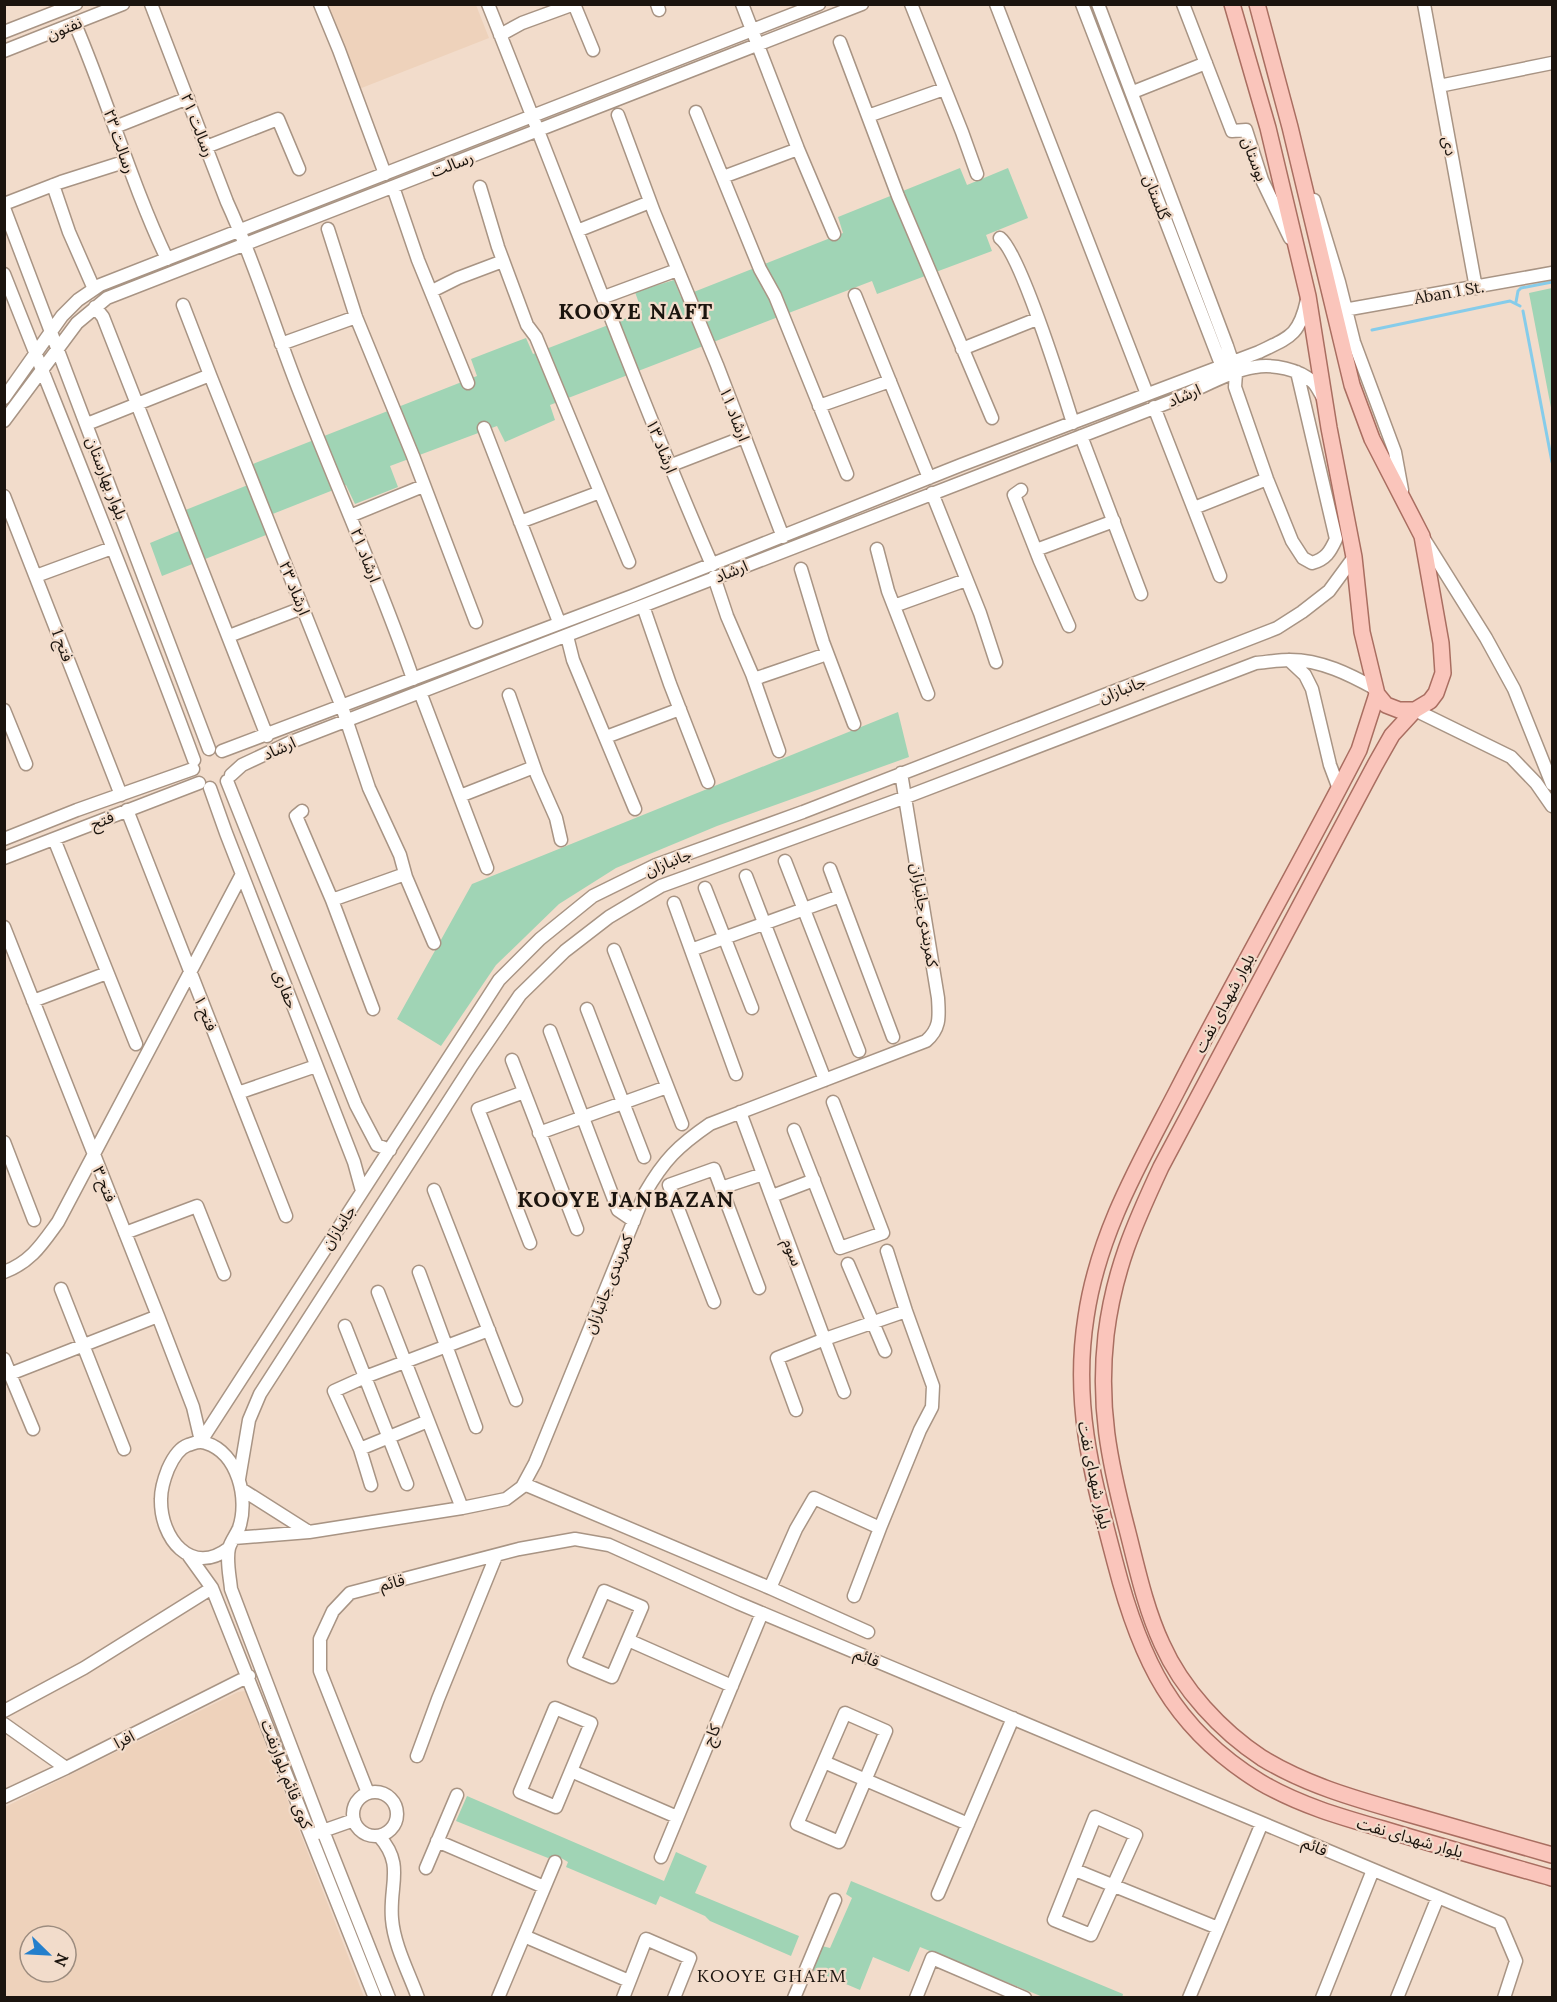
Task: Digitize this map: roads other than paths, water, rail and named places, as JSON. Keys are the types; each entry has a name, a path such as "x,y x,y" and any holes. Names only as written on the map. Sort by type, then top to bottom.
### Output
{"main road":[{"path":"1232,4 1268,128 1308,296 1354,557 1362,632 1377,692 1386,705 1399,710 1415,710"},
{"name":"بلوار شهدای نفت","path":"1257,4 1292,135 1352,385 1372,439 1422,536 1441,644 1443,673 1436,693 1430,701 1415,710 1392,735 1375,765 1161,1167 1134,1225 1116,1277 1106,1333 1103,1410 1107,1442 1112,1472 1141,1585 1162,1645 1189,1688 1229,1733 1287,1772 1320,1786 1367,1802 1552,1855"},
{"name":"بلوار شهدای نفت","path":"1377,692 1359,750 1185,1075 1126,1189 1108,1231 1098,1258 1085,1319 1081,1376 1086,1444 1095,1491 1132,1626 1161,1685 1207,1742 1259,1781 1319,1810 1552,1878"}],"street":[{"name":"نفتون","path":"4,32 76,4"},
{"name":"نفتون","path":"4,51 123,4"},
{"name":"رسالت ۲۱","path":"152,4 161,34 240,230 281,344"},
{"path":"320,4 385,174"},
{"name":"ارشاد ۱۳","path":"488,4 669,466 713,571 727,616 754,679 778,751"},
{"path":"500,35 522,23 574,4 593,50"},
{"path":"742,4 798,149 834,234"},
{"name":"رسالت","path":"52,332 70,308 94,289 819,4"},
{"name":"رسالت","path":"58,348 77,323 107,298 862,4"},
{"path":"911,4 962,132 976,174"},
{"path":"996,4 1147,394"},
{"name":"گلستان","path":"1082,4 1229,369"},
{"name":"گلستان","path":"1098,4 1133,93 1267,479 1292,541 1303,558 1312,563 1322,560 1330,552 1336,539 1297,372"},
{"name":"بوستان","path":"1183,4 1232,131 1246,130 1262,180 1299,255"},
{"name":"دی","path":"1424,4 1476,288"},
{"name":"رسالت ۲۳","path":"75,24 153,230 167,259"},
{"path":"840,42 898,196 992,418"},
{"path":"1099,48 1113,43"},
{"path":"1133,93 1206,63"},
{"path":"1439,86 1552,63"},
{"path":"868,116 944,89"},
{"path":"115,127 188,98"},
{"path":"696,112 760,269 775,296 847,474"},
{"name":"ارشاد ۱۱","path":"618,115 685,292 710,349 783,537"},
{"path":"206,147 278,119 299,169"},
{"path":"1292,135 1323,229 1344,310 1368,385 1395,452 1403,500"},
{"path":"723,177 798,149"},
{"path":"4,206 53,185 127,161"},
{"path":"364,182 370,196"},
{"path":"53,185 69,232 94,289"},
{"path":"393,187 418,260 468,383"},
{"path":"480,187 526,325 536,337 629,562"},
{"path":"577,231 650,202"},
{"name":"بلوار بهارستان","path":"4,206 209,749"},
{"path":"328,229 356,317 395,411 476,622"},
{"path":"1000,238 1006,242 1037,319 1073,423"},
{"path":"432,291 458,278 503,261"},
{"path":"604,297 677,270"},
{"name":"Aban 1 St.","path":"1344,310 1552,273"},
{"name":"بلوار بهارستان","path":"4,274 141,618 194,765"},
{"path":"855,295 929,478"},
{"path":"1229,369 1291,337 1302,321 1308,296"},
{"name":"ارشاد ۲۳","path":"183,305 342,707 369,788 400,855 405,874 434,943"},
{"path":"95,307 103,317 267,736"},
{"path":"281,344 356,317"},
{"path":"962,349 1037,319"},
{"path":"4,398 52,332"},
{"name":"ارشاد ۲۱","path":"281,344 413,680"},
{"path":"4,421 58,348"},
{"path":"1229,369 1254,366 1276,367 1297,372 1313,382 1325,401"},
{"name":"ارشاد","path":"748,557 783,537 929,478 1147,394 1229,369"},
{"name":"ارشاد","path":"222,751 267,736 559,622 896,507 1154,407 1229,369"},
{"path":"87,424 209,373"},
{"path":"819,406 890,381"},
{"path":"1154,407 1221,576"},
{"path":"484,428 559,622"},
{"path":"1040,435 1045,449"},
{"path":"1081,436 1141,594"},
{"path":"669,466 744,437"},
{"path":"1194,508 1267,479"},
{"path":"350,516 423,486"},
{"path":"1021,490 1014,495 1069,626"},
{"path":"520,522 600,492"},
{"path":"932,493 980,613 996,662"},
{"path":"890,494 896,507"},
{"name":"فتح 1","path":"4,496 121,795"},
{"path":"1036,550 1114,521"},
{"path":"1422,536 1486,638 1514,689 1552,784"},
{"path":"36,576 112,548"},
{"path":"877,549 880,568 928,694"},
{"name":"جانبازان","path":"201,1441 499,980 540,939 593,896 656,865 1277,628 1329,591 1354,557"},
{"path":"801,569 827,654 854,724"},
{"name":"ارشاد","path":"229,778 242,765 291,742 643,606 713,571"},
{"path":"894,606 966,580"},
{"path":"643,606 708,782"},
{"path":"601,607 606,620"},
{"path":"229,636 302,608"},
{"path":"567,636 573,660 635,809"},
{"path":"754,679 827,654"},
{"path":"1289,660 1305,675 1312,689 1338,789"},
{"name":"جانبازان","path":"240,1484 249,1420 260,1394 472,1065 520,995 565,951 609,917 661,886 906,797 1256,663 1289,660 1321,665 1357,679 1377,692"},
{"path":"420,692 487,868"},
{"path":"509,695 534,767 556,818 561,840"},
{"path":"606,737 680,709"},
{"path":"4,710 26,764"},
{"path":"1415,710 1511,757 1536,783 1552,806"},
{"path":"209,749 222,751 231,762 229,778 222,785 204,785 194,765 203,751 209,749"},
{"name":"فتح","path":"4,839 194,765"},
{"path":"460,796 534,767"},
{"name":"کمربندی جانبازان","path":"524,1484 535,1463 645,1193 660,1167 686,1141 710,1124 926,1041 933,1035 940,1022 901,773"},
{"name":"حفاری","path":"229,778 356,1105 377,1145 390,1150"},
{"name":"فتح","path":"4,858 127,810 204,785"},
{"name":"حفاری","path":"204,785 242,874 354,1162 362,1191"},
{"name":"فتح ۱","path":"127,810 286,1216"},
{"path":"302,811 296,816 332,900 373,1009"},
{"path":"54,839 136,1044"},
{"path":"785,861 859,1051"},
{"path":"830,869 893,1037"},
{"path":"4,1272 15,1268 34,1255 58,1222 242,874"},
{"path":"332,900 405,874"},
{"path":"746,876 825,1080"},
{"path":"705,888 752,1008"},
{"path":"691,950 840,896"},
{"path":"674,903 736,1074"},
{"name":"فتح ۳","path":"4,927 193,1407 201,1441"},
{"path":"614,950 682,1124"},
{"path":"33,1001 107,973"},
{"path":"587,1009 644,1157"},
{"path":"550,1031 618,1210 634,1221"},
{"path":"452,1052 472,1065"},
{"path":"512,1060 577,1229"},
{"path":"238,1093 316,1066"},
{"path":"540,1133 667,1087"},
{"path":"524,1092 478,1109 530,1243"},
{"path":"794,1130 840,1248 883,1233 833,1102"},
{"name":"سوم","path":"740,1112 844,1392"},
{"path":"4,1143 34,1220"},
{"path":"714,1302 669,1185 714,1169 759,1288"},
{"path":"721,1188 763,1174"},
{"path":"772,1196 814,1180"},
{"path":"434,1190 516,1400"},
{"path":"125,1233 197,1206 224,1274"},
{"path":"854,1596 920,1430 932,1407 933,1386 906,1311 888,1251"},
{"path":"848,1264 885,1351"},
{"path":"419,1272 476,1426"},
{"path":"61,1289 124,1449"},
{"path":"378,1292 462,1508"},
{"path":"796,1410 777,1358 906,1311"},
{"path":"10,1374 158,1316"},
{"path":"345,1326 407,1484"},
{"path":"371,1485 360,1449 334,1391 489,1330"},
{"path":"4,1359 33,1429"},
{"path":"360,1449 428,1421"},
{"path":"201,1441 212,1445 222,1452 240,1484 243,1503 239,1526 231,1543 218,1556 203,1560 189,1556 178,1547 164,1519 161,1500 163,1481 172,1460 184,1447 201,1441"},
{"path":"240,1484 309,1532"},
{"path":"231,1543 462,1508 506,1498 524,1484 868,1632"},
{"path":"770,1588 796,1529 814,1498 880,1528"},
{"name":"قائم","path":"368,1792 320,1671 320,1640 333,1611 350,1593 519,1549 575,1539 609,1545 762,1613 1500,1923 1516,1960 1504,1998"},
{"name":"کوی قائم بلوارنفت","path":"231,1543 231,1589 389,1998"},
{"name":"کوی قائم بلوارنفت","path":"189,1556 213,1588 375,1998"},
{"path":"417,1756 496,1556"},
{"path":"4,1711 84,1668 213,1588"},
{"path":"604,1591 642,1607 628,1640 612,1677 574,1661 604,1591"},
{"name":"کاج","path":"661,1857 762,1613"},
{"path":"628,1640 732,1686"},
{"name":"افرا","path":"4,1797 249,1676"},
{"path":"555,1708 591,1723 571,1771 556,1807 520,1792 555,1708"},
{"path":"845,1713 886,1731 839,1842 797,1824 824,1762 845,1713"},
{"path":"938,1894 1013,1718"},
{"path":"4,1724 66,1768"},
{"path":"824,1762 968,1824"},
{"path":"571,1771 677,1817"},
{"path":"368,1792 382,1792 397,1807 396,1822 386,1833 379,1836 364,1833 354,1820 354,1808 357,1801 368,1792"},
{"path":"426,1868 457,1795"},
{"path":"1095,1817 1136,1835 1090,1935 1054,1920 1075,1870 1095,1817"},
{"path":"310,1836 354,1820"},
{"path":"1189,1998 1262,1823"},
{"path":"379,1836 389,1848 394,1861 392,1919 395,1937 418,1998"},
{"path":"437,1841 544,1887"},
{"path":"498,1998 555,1862"},
{"path":"1075,1870 1218,1928"},
{"path":"1322,1998 1373,1870"},
{"path":"1397,1998 1438,1897"},
{"path":"794,1998 835,1900"},
{"path":"524,1936 629,1981"},
{"path":"623,1998 646,1939 690,1959 674,1998"},
{"path":"916,1998 932,1958 1025,1998"}],"waterway":[{"path":"1516,302 1518,291 1521,288 1552,282"},
{"path":"1372,330 1510,301 1520,306"},
{"path":"1523,311 1552,462"}],"district":[{"name":"KOOYE NAFT","path":"636,311"},
{"name":"KOOYE JANBAZAN","path":"626,1199"},
{"name":"KOOYE GHAEM","path":"772,1976"}]}
